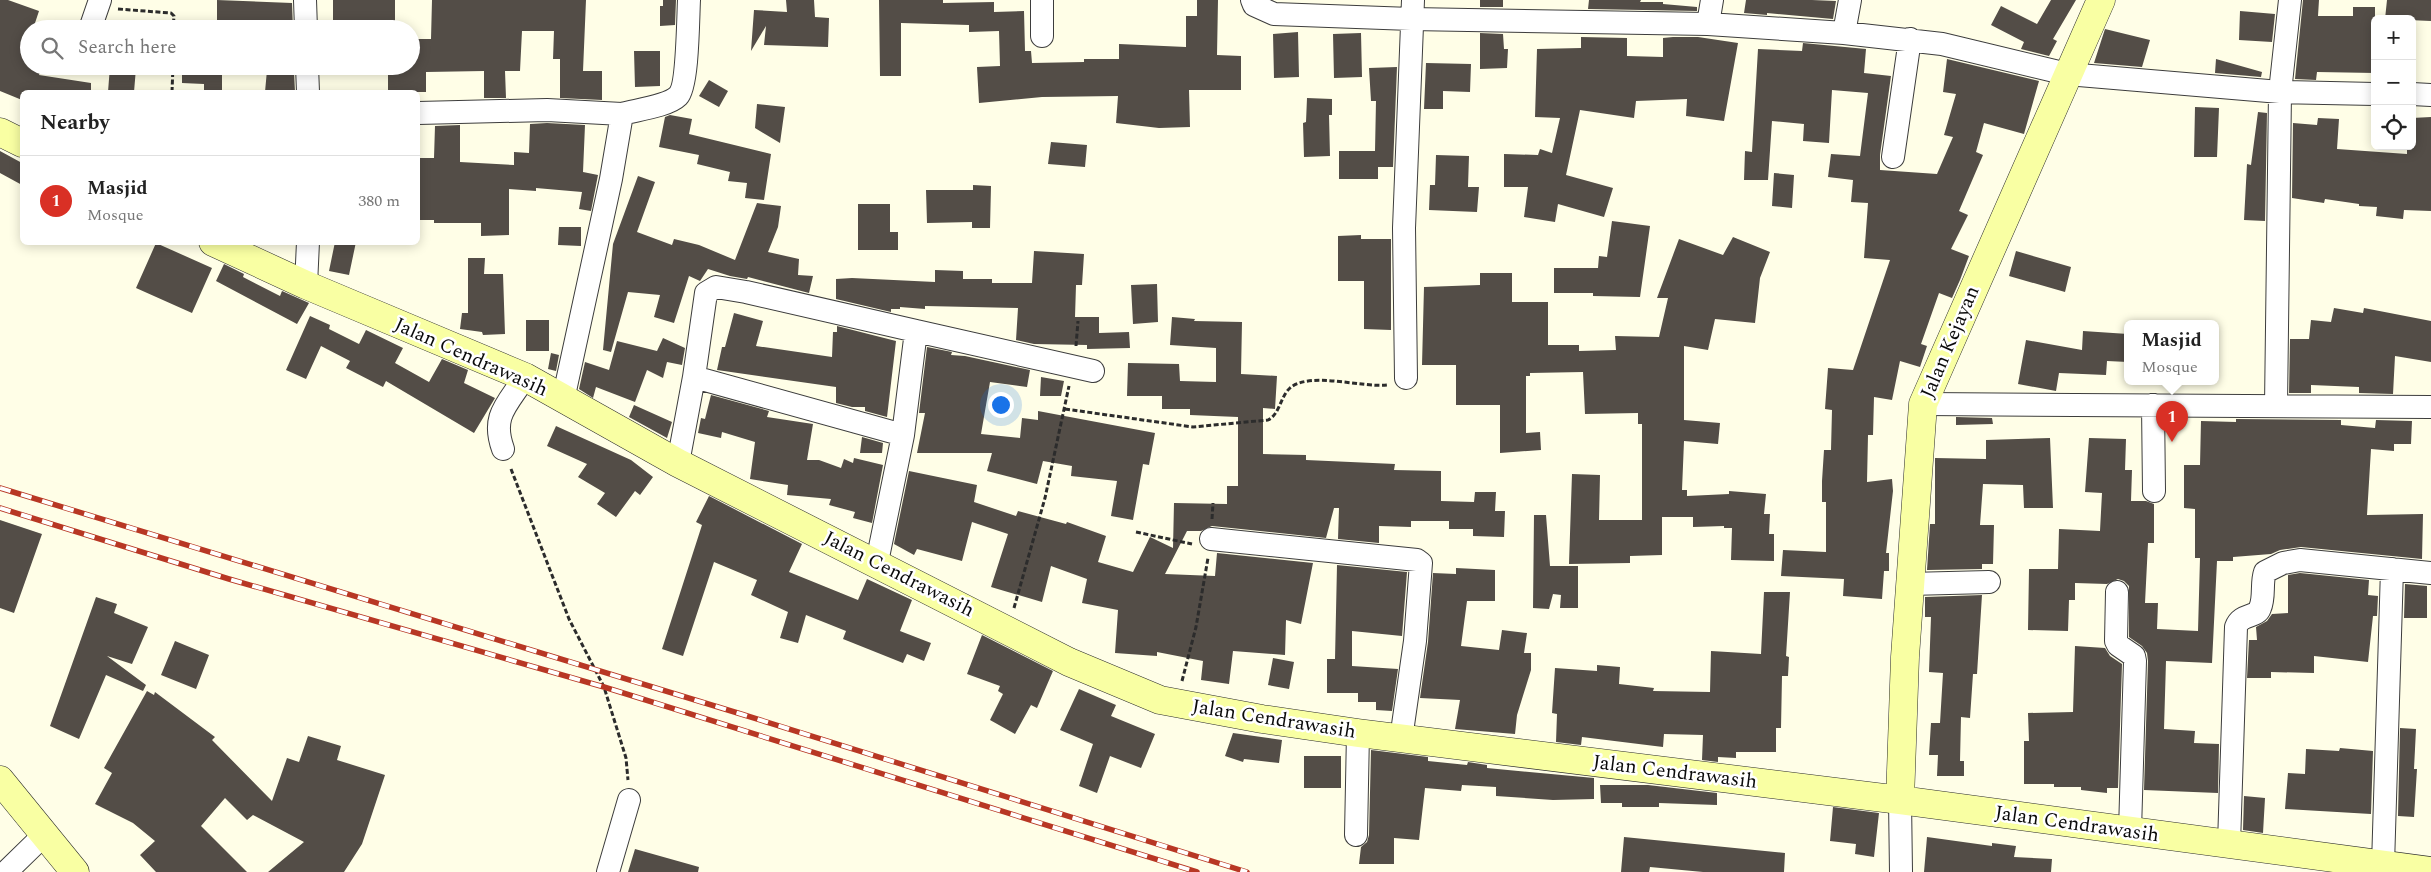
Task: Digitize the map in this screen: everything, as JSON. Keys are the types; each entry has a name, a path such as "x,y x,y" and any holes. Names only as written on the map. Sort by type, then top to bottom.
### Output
{"main road":[{"name":"Jalan Kejayan","path":"1900,800 1909,584 1923,404 2101,0"},
{"path":"0,132 20,143"},
{"name":"Jalan Cendrawasih","path":"219,245 306,285 524,377 678,463 877,562 1069,662 1160,700 1262,719 1401,739 1900,800 2431,871"},
{"path":"0,780 75,872"}],"street":[{"path":"305,0 306,20"},
{"path":"420,112 547,110 622,114 668,102 678,96 684,80 689,0"},
{"path":"1042,0 1042,36"},
{"path":"1252,0 1254,5 1274,14 1412,10 1708,24 1910,39 1942,44 2067,74 2280,92 2371,94"},
{"path":"1708,24 1712,0"},
{"path":"1844,34 1850,0"},
{"path":"2276,406 2280,92 2290,0"},
{"path":"93,20 99,4"},
{"path":"1406,378 1404,228 1412,10"},
{"path":"1893,157 1910,39"},
{"path":"307,75 308,90"},
{"path":"2416,94 2431,95"},
{"path":"563,400 611,179 622,114"},
{"path":"306,285 308,245"},
{"path":"678,463 694,377 706,293 716,287 746,292 1083,369"},
{"path":"877,562 903,435 916,331"},
{"path":"504,449 497,433 498,420 524,377"},
{"path":"694,377 903,435"},
{"path":"1923,404 2431,408"},
{"path":"2153,405 2154,491"},
{"path":"1210,544 1417,560 1421,563 1415,641 1401,739"},
{"path":"2229,844 2236,627 2243,617 2256,614 2260,609 2265,572 2283,563 2300,560 2431,573"},
{"path":"2382,865 2392,569"},
{"path":"1909,584 1989,582"},
{"path":"2117,592 2116,641 2118,645 2134,656 2135,661 2130,831"},
{"path":"1356,835 1358,733"},
{"path":"608,872 629,800"},
{"path":"1900,800 1901,872"},
{"path":"6,872 44,834"}],"path":[{"path":"99,4 171,14 174,16 174,20"},
{"path":"172,90 173,75"},
{"path":"1008,630 1046,498 1065,409 1083,369 1078,322"},
{"path":"1065,409 1193,427 1268,420 1273,417 1289,389 1304,381 1384,386 1396,384 1406,378"},
{"path":"504,449 569,619 604,687 626,758 629,800"},
{"path":"1177,703 1196,627 1210,544 1213,502"},
{"path":"1136,532 1210,544"}],"building":[{"path":"0,0 8,0 39,11 36,20 20,20 20,75 39,75 91,83 91,90 20,90 20,99 0,91"},
{"path":"217,0 292,3 293,20 217,20"},
{"path":"333,0 395,0 395,20 333,20"},
{"path":"432,0 586,0 583,71 602,71 602,100 560,98 560,59 553,59 554,31 522,31 520,71 505,71 506,98 484,98 484,71 426,72 426,92 420,92 420,90 388,90 388,75 420,75 420,39 431,39"},
{"path":"663,0 676,0 675,25 660,26 660,6 663,6"},
{"path":"786,0 814,0 815,17 829,18 828,47 764,45 766,26 751,51 754,10 787,12"},
{"path":"879,0 943,0 943,3 994,2 994,12 1024,11 1025,51 1031,51 1032,63 1084,62 1084,59 1119,59 1119,44 1186,47 1186,16 1197,16 1197,0 1218,0 1217,55 1241,56 1241,90 1189,90 1190,127 1159,128 1116,123 1118,96 1042,97 979,103 977,67 1000,66 999,31 969,32 969,25 901,23 901,76 880,76"},
{"path":"1480,0 1503,0 1503,7 1480,7"},
{"path":"1589,0 1663,2 1663,4 1697,7 1697,11 1588,9"},
{"path":"1746,0 1836,1 1833,19 1767,13 1767,15 1744,13"},
{"path":"2051,0 2076,0 2053,39 2057,41 2049,56 2021,49 2024,42 1991,25 2001,6 2037,24"},
{"path":"2303,0 2319,0 2318,16 2353,16 2353,7 2375,7 2375,15 2371,15 2371,73 2317,72 2316,80 2295,79"},
{"path":"2387,0 2431,0 2431,21 2416,20 2416,15 2385,15"},
{"path":"2240,11 2275,14 2272,42 2239,40"},
{"path":"2105,29 2150,40 2142,67 2094,63"},
{"path":"1298,32 1299,77 1274,78 1273,34"},
{"path":"1361,33 1362,77 1334,78 1333,34"},
{"path":"1480,33 1503,34 1504,49 1508,49 1507,68 1480,69"},
{"path":"1581,37 1627,38 1627,56 1663,57 1663,38 1698,37 1738,43 1724,121 1686,116 1687,99 1636,101 1634,118 1580,110 1566,175 1613,188 1604,217 1558,204 1555,222 1524,217 1528,187 1504,187 1504,154 1538,155 1540,149 1552,153 1560,118 1535,117 1537,49 1581,48"},
{"path":"1803,43 1866,49 1864,73 1891,76 1880,155 1880,170 1937,174 1953,137 1944,135 1956,94 1943,92 1947,59 2039,81 2024,134 1984,123 1976,152 1983,155 1959,211 1968,215 1951,249 1969,256 1960,280 1952,298 1939,293 1921,344 1927,346 1920,367 1900,361 1892,400 1874,397 1873,435 1868,435 1867,482 1892,479 1893,491 1886,553 1889,553 1889,571 1884,571 1882,599 1843,596 1844,579 1781,576 1783,550 1826,552 1826,502 1822,502 1822,481 1824,450 1831,450 1832,410 1825,409 1828,368 1853,370 1890,260 1864,258 1868,203 1851,202 1853,180 1828,177 1831,154 1860,156 1868,93 1832,90 1829,143 1803,141 1804,124 1772,121 1768,180 1744,180 1745,151 1752,152 1758,49 1802,51"},
{"path":"634,51 660,51 660,86 635,87"},
{"path":"2216,59 2262,72 2261,77 2215,73"},
{"path":"1426,63 1471,64 1470,92 1443,91 1443,109 1424,109"},
{"path":"1397,67 1393,167 1378,167 1378,179 1339,179 1339,151 1375,151 1376,101 1371,101 1369,68"},
{"path":"109,75 135,75 134,90 108,90"},
{"path":"182,75 222,75 222,90 204,90 204,84 182,83"},
{"path":"267,75 294,75 295,90 265,90"},
{"path":"709,80 728,91 719,107 699,96"},
{"path":"1307,98 1332,99 1332,115 1329,115 1330,156 1304,157 1303,123 1306,122"},
{"path":"757,104 785,107 780,143 755,128"},
{"path":"2195,107 2219,108 2217,157 2194,157"},
{"path":"2258,112 2267,113 2265,221 2244,220 2247,164 2251,165"},
{"path":"670,115 692,119 689,134 771,154 764,200 745,198 747,183 728,181 730,172 697,164 699,155 659,147 665,117"},
{"path":"2431,117 2431,211 2404,210 2403,219 2376,216 2377,207 2359,206 2359,204 2325,199 2324,203 2292,198 2293,123 2317,125 2318,118 2339,119 2337,149 2407,154 2407,150 2416,150 2416,118"},
{"path":"530,124 585,125 583,172 598,175 591,211 579,209 582,192 536,188 536,191 509,189 509,235 481,236 481,223 434,223 434,220 420,220 420,158 434,158 435,126 460,125 460,162 514,165 514,152 529,153"},
{"path":"1051,142 1087,145 1085,167 1048,164"},
{"path":"0,151 20,162 20,184 0,173"},
{"path":"1436,155 1469,156 1468,187 1479,187 1477,212 1429,210 1430,185 1435,185"},
{"path":"1774,173 1794,175 1792,208 1772,206"},
{"path":"638,176 655,182 637,232 672,245 674,239 699,245 735,260 757,203 781,206 778,227 768,252 799,259 798,275 813,276 809,293 748,277 747,279 730,276 708,269 700,281 689,276 674,323 654,317 660,295 628,292 611,352 603,350 613,244"},
{"path":"973,185 991,186 990,228 972,228 972,222 927,223 926,190 973,190"},
{"path":"858,204 890,204 890,232 898,232 898,250 858,250"},
{"path":"1612,221 1650,226 1640,297 1593,296 1593,293 1554,293 1554,268 1598,268 1599,256 1607,257"},
{"path":"559,227 581,227 581,246 558,245"},
{"path":"1361,235 1361,239 1391,239 1391,330 1364,329 1364,281 1338,281 1338,236"},
{"path":"1733,237 1770,252 1760,278 1755,323 1715,319 1708,350 1684,346 1684,420 1720,423 1718,444 1684,441 1682,490 1687,490 1687,496 1729,494 1729,491 1766,494 1764,514 1770,514 1769,534 1774,534 1774,561 1731,560 1732,528 1724,528 1724,526 1693,527 1693,517 1662,517 1662,555 1630,556 1630,563 1569,564 1572,474 1600,475 1599,520 1642,520 1642,424 1638,424 1638,413 1585,414 1583,372 1530,373 1530,376 1526,376 1526,433 1540,432 1541,450 1500,453 1500,405 1456,405 1456,365 1422,365 1424,287 1480,285 1480,273 1512,273 1512,302 1548,302 1548,345 1579,345 1579,351 1616,350 1615,336 1659,337 1668,298 1657,298 1679,239 1723,255"},
{"path":"155,245 160,245 212,268 192,313 136,288"},
{"path":"334,245 355,245 349,275 329,271"},
{"path":"1034,251 1084,254 1082,285 1076,285 1075,317 1099,317 1099,333 1129,332 1130,348 1087,349 1087,345 1034,344 1016,340 1018,308 925,306 925,309 900,307 900,309 891,309 891,312 836,299 836,279 935,282 935,270 963,271 963,279 992,279 992,283 1032,283"},
{"path":"2016,251 2071,267 2065,292 2009,276"},
{"path":"468,258 485,258 484,274 503,274 505,334 483,335 482,332 460,329 462,313 468,313"},
{"path":"224,264 244,274 243,277 280,296 282,291 309,303 297,324 216,281"},
{"path":"1157,284 1158,322 1133,324 1131,285"},
{"path":"2334,308 2363,313 2364,308 2431,321 2431,362 2395,356 2393,394 2359,393 2359,387 2311,385 2311,393 2289,393 2290,339 2309,339 2311,320 2331,322"},
{"path":"734,313 763,321 756,346 832,357 833,332 837,332 837,326 896,341 887,417 865,411 865,407 852,407 836,403 836,387 717,370 722,347 725,347"},
{"path":"310,316 330,325 329,329 359,344 366,330 403,348 395,363 429,382 442,359 468,370 464,383 495,398 474,433 386,381 383,387 346,368 350,361 321,346 306,379 286,370"},
{"path":"1172,317 1195,319 1194,321 1242,322 1241,374 1277,376 1275,409 1263,408 1263,454 1306,455 1306,460 1395,464 1394,470 1441,471 1441,501 1474,502 1475,492 1496,492 1495,511 1505,511 1504,537 1473,536 1473,529 1449,529 1449,521 1411,521 1411,527 1379,526 1379,543 1338,539 1339,508 1334,508 1326,538 1212,526 1201,531 1187,531 1165,574 1215,576 1217,553 1313,563 1301,624 1286,620 1285,655 1233,651 1229,684 1201,680 1203,661 1157,652 1157,656 1115,653 1118,610 1082,603 1087,579 1051,566 1042,602 991,587 1008,534 972,522 962,561 917,549 914,555 894,544 909,471 977,485 974,502 1016,516 1018,511 1066,524 1067,522 1106,536 1098,562 1133,572 1150,537 1173,548 1174,503 1227,504 1227,486 1238,486 1238,417 1190,415 1190,409 1162,409 1162,396 1127,396 1128,363 1179,364 1180,381 1216,382 1216,348 1170,345"},
{"path":"526,320 549,320 549,351 526,351"},
{"path":"2083,331 2124,334 2124,362 2107,361 2106,375 2059,373 2056,391 2018,384 2026,340 2082,350"},
{"path":"663,338 685,348 682,365 667,362 663,378 647,370 635,402 596,387 593,398 579,389 585,362 609,370 617,341 657,351"},
{"path":"927,347 952,352 951,355 965,356 1030,370 1027,387 990,382 981,434 1020,438 1022,418 1038,420 1038,411 1155,433 1149,465 1143,464 1133,520 1111,516 1117,481 1071,476 1072,466 1043,461 1037,484 987,471 992,453 917,453 925,413 919,413"},
{"path":"551,353 559,355 556,371 548,369"},
{"path":"1041,377 1064,381 1061,396 1040,396"},
{"path":"711,395 769,411 767,417 813,424 807,460 819,460 841,468 844,459 853,463 854,458 883,465 872,523 853,518 855,512 829,505 831,499 787,495 788,485 750,479 755,442 722,432 721,438 698,433 701,418 705,419"},
{"path":"634,405 672,422 667,438 629,417"},
{"path":"1956,417 1992,418 1993,424 1956,425"},
{"path":"2236,419 2341,420 2341,425 2375,428 2376,420 2412,421 2411,444 2394,444 2394,451 2371,449 2367,515 2423,514 2422,559 2301,547 2280,550 2271,554 2233,557 2233,561 2217,561 2212,663 2166,661 2164,729 2195,731 2194,743 2219,744 2218,793 2144,790 2148,661 2147,653 2142,646 2129,637 2129,586 2124,581 2118,579 2107,584 2075,583 2075,600 2069,600 2068,631 2028,630 2029,569 2058,569 2059,529 2100,531 2102,493 2085,492 2089,438 2126,439 2125,470 2132,470 2131,501 2146,501 2154,504 2154,543 2148,543 2145,603 2158,603 2157,629 2198,631 2200,558 2195,558 2195,509 2184,508 2184,465 2200,465 2201,421 2236,422"},
{"path":"556,426 631,460 653,477 640,495 635,491 616,517 597,504 605,493 578,477 587,464 547,446"},
{"path":"862,437 883,443 882,453 860,453"},
{"path":"2050,438 2053,508 2024,508 2023,485 1983,484 1980,525 1994,525 1993,564 1982,564 1982,569 1927,570 1930,524 1935,524 1935,458 1986,459 1986,440"},
{"path":"709,496 802,544 789,572 858,600 867,579 912,600 900,631 931,643 924,661 907,654 903,663 843,639 846,631 806,615 798,643 780,638 788,612 751,595 757,580 714,562 683,656 662,649 702,525 696,522"},
{"path":"1534,515 1546,515 1550,566 1578,566 1578,608 1560,608 1561,595 1553,594 1549,609 1533,608"},
{"path":"0,520 42,534 14,613 0,608"},
{"path":"1337,565 1407,572 1402,636 1352,631 1352,666 1398,669 1392,711 1376,710 1376,702 1358,702 1358,693 1327,693 1327,659 1335,659"},
{"path":"1456,568 1495,570 1495,601 1467,601 1461,646 1499,650 1502,630 1527,633 1524,653 1531,653 1531,670 1517,715 1515,734 1455,729 1460,700 1420,698 1428,642 1433,573 1456,574"},
{"path":"2300,573 2369,580 2368,595 2378,596 2377,616 2373,616 2368,662 2314,656 2314,673 2271,672 2271,678 2247,678 2249,640 2257,640 2256,627 2267,621 2272,614 2288,613 2288,575"},
{"path":"2405,584 2427,586 2427,618 2404,618"},
{"path":"1764,592 1790,592 1786,656 1789,657 1788,676 1782,676 1781,728 1776,728 1776,752 1736,752 1736,758 1718,757 1718,762 1702,760 1703,735 1664,734 1663,747 1582,737 1581,745 1556,742 1557,714 1552,713 1555,668 1597,671 1597,665 1620,667 1619,684 1654,688 1653,691 1710,692 1711,651 1761,654"},
{"path":"1982,595 1977,674 1973,674 1970,718 1961,717 1960,761 1964,761 1964,776 1937,776 1938,755 1929,755 1931,723 1940,723 1943,673 1929,672 1931,617 1925,617 1925,597"},
{"path":"96,597 117,604 114,613 148,627 132,664 107,656 146,685 143,691 106,675 79,739 50,726"},
{"path":"982,635 1053,671 1037,708 1031,705 1015,734 990,720 1003,694 998,691 1000,686 967,674"},
{"path":"175,641 209,655 196,689 161,675"},
{"path":"2075,646 2105,648 2110,656 2122,664 2118,788 2107,788 2107,793 2081,790 2081,787 2054,787 2054,784 2024,784 2024,741 2029,741 2028,713 2073,712"},
{"path":"1273,658 1294,662 1289,689 1268,685"},
{"path":"1079,689 1116,705 1111,716 1155,734 1141,768 1110,756 1097,793 1079,786 1093,744 1060,730"},
{"path":"147,691 154,695 155,692 215,737 212,740 272,801 287,758 299,762 308,736 341,746 337,760 385,775 362,844 344,872 268,872 304,842 253,815 247,820 225,798 201,826 247,872 156,872 140,855 155,841 133,823 95,804 112,773 104,768"},
{"path":"2400,728 2416,729 2414,769 2417,769 2414,817 2398,816"},
{"path":"1233,733 1282,740 1279,763 1244,759 1243,762 1225,756"},
{"path":"2340,748 2373,751 2371,814 2285,809 2288,773 2305,774 2306,749 2339,751"},
{"path":"1371,750 1428,757 1428,761 1467,765 1468,762 1487,765 1487,768 1594,778 1594,799 1553,800 1496,796 1496,787 1462,785 1461,791 1425,788 1419,840 1394,838 1394,864 1359,864 1361,847 1367,842 1369,835"},
{"path":"1304,756 1341,756 1341,788 1304,788"},
{"path":"1600,785 1648,785 1717,793 1717,805 1659,803 1659,807 1622,807 1622,803 1601,803"},
{"path":"2244,796 2265,798 2263,833 2243,830"},
{"path":"1833,807 1879,813 1874,857 1855,854 1856,844 1830,841"},
{"path":"1624,837 1785,853 1784,872 1703,872 1650,867 1649,872 1621,872"},
{"path":"1927,837 1992,846 1992,843 2016,846 2014,857 2052,859 2051,872 1924,872"},
{"path":"635,849 699,867 698,872 628,872"}],"railway":[{"path":"0,488 741,714 1247,872"},
{"path":"0,508 229,579 604,687 1197,872"}],"place":[{"name":"Masjid","path":"2172,442"}]}
